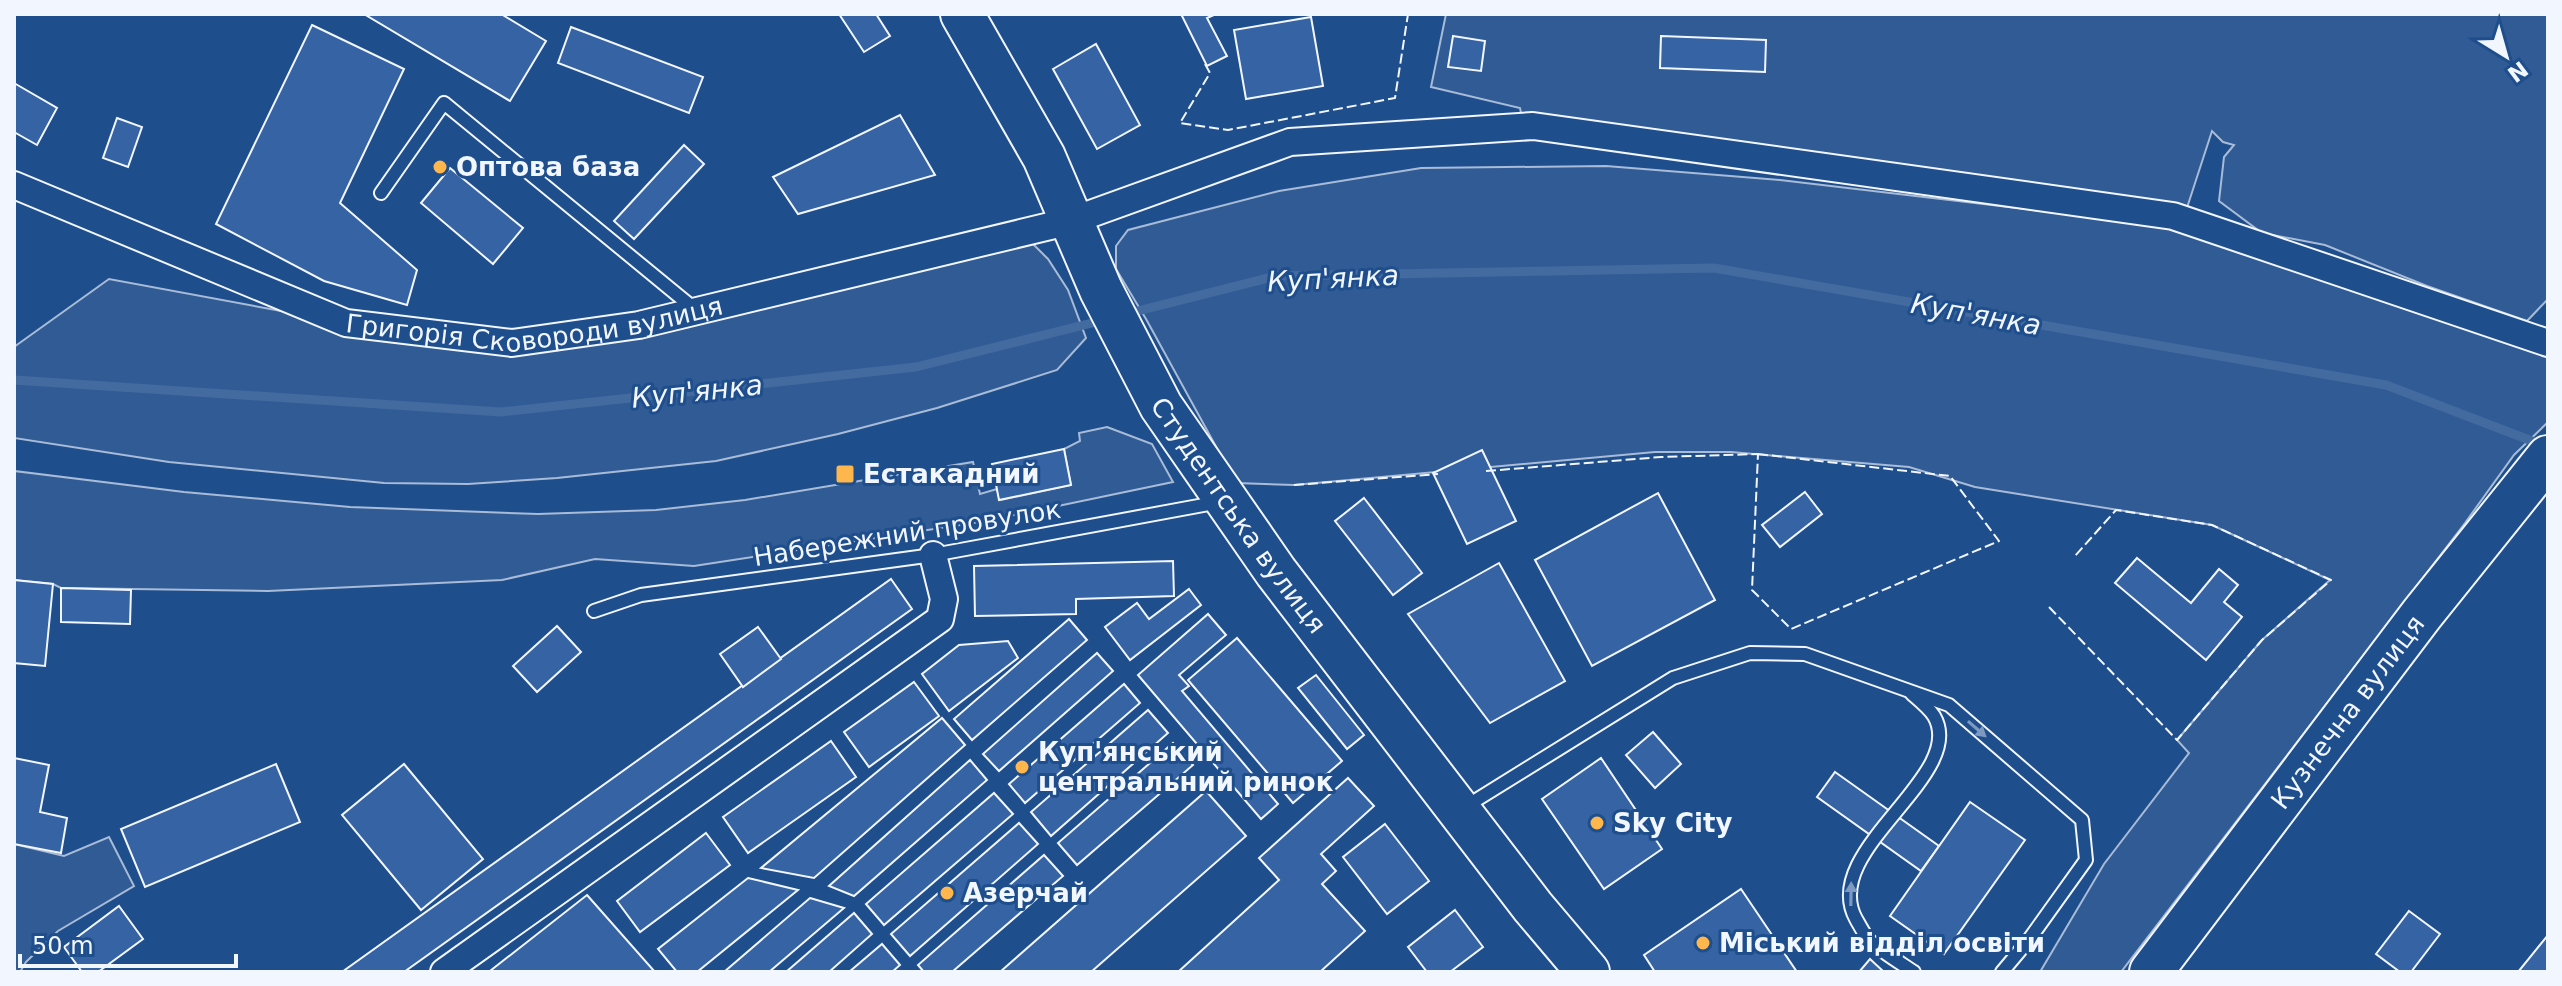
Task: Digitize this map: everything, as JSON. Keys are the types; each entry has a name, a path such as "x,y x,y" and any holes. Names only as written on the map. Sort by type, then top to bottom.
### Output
{"main road":[{"name":"Студентська вулиця","path":"962,14 1044,157 1115,317 1161,406 1276,572 1533,907 1588,972"},
{"name":"Кузнечна вулиця","path":"2151,972 2422,614 2548,457"}],"street":[{"name":"Григорія Сковороди вулиця","path":"14,185 346,323 512,343 639,325 1071,221 1290,142 1533,126 2173,216 2548,343"},
{"path":"459,965 940,619 944,599 933,555"}],"lane":[{"path":"381,193 444,103 697,311"},
{"name":"Набережний провулок","path":"594,611 641,595 933,555 1227,501"},
{"path":"1459,811 1673,678 1750,653 1805,654 1949,705 2082,820 2086,860 2002,972"},
{"path":"1910,692 1934,716 1940,740 1933,761 1864,855 1850,882 1850,907 1867,938 1914,972"}],"shaded area":[{"path":"1446,14 2548,14 2548,299 2527,321 2427,286 2325,245 2262,233 2219,201 2224,157 2234,145 2223,142 2212,131 2183,220 1551,122 1521,113 1520,108 1431,87"},
{"path":"1606,166 1780,180 2179,227 2535,349 2548,357 2548,422 2514,455 2121,972 2040,972 2104,864 2189,753 2177,740 2262,640 2330,580 2212,525 1975,487 1909,467 1731,452 1655,452 1294,485 1236,483 1116,269 1116,246 1128,230 1279,191 1421,168"},
{"path":"1022,233 1048,259 1068,290 1086,338 1057,370 937,408 716,461 468,484 384,483 169,462 14,438 14,347 109,279 346,323 512,343"},
{"path":"1107,427 1152,444 1173,482 986,521 694,566 595,559 502,580 268,591 61,588 53,584 14,580 14,471 184,492 350,507 538,514 656,510 745,500 973,462 980,494 997,489 1000,500 1071,485 1064,449 1080,441 1079,433"},
{"path":"109,837 134,886 58,931 20,972 14,972 14,844 64,856"}],"building":[{"path":"364,14 501,14 546,41 510,101"},
{"path":"839,14 876,14 890,36 864,52"},
{"path":"1181,14 1216,14 1207,18 1227,56 1207,66"},
{"path":"1311,17 1323,86 1246,99 1234,30"},
{"path":"312,25 404,69 340,203 417,270 407,305 324,281 216,224"},
{"path":"571,27 703,77 689,113 558,63"},
{"path":"1453,36 1485,41 1481,71 1448,67"},
{"path":"1661,36 1766,40 1765,72 1660,68"},
{"path":"1096,44 1140,125 1097,149 1053,69"},
{"path":"14,83 57,108 37,145 14,132"},
{"path":"900,115 935,175 798,214 773,177"},
{"path":"117,118 142,127 128,167 103,158"},
{"path":"684,145 704,164 634,239 614,221"},
{"path":"450,168 523,228 493,264 421,203"},
{"path":"1064,449 1071,485 999,500 992,464"},
{"path":"1482,450 1516,521 1467,544 1433,473"},
{"path":"1805,492 1822,514 1780,547 1762,525"},
{"path":"1658,493 1715,600 1592,666 1535,560"},
{"path":"1364,498 1422,573 1393,595 1335,521"},
{"path":"2137,558 2191,603 2219,569 2238,585 2224,602 2242,617 2206,660 2115,583"},
{"path":"1173,561 1174,596 1076,599 1076,614 975,616 974,566"},
{"path":"1499,563 1565,681 1490,723 1408,614"},
{"path":"891,579 912,609 404,972 342,972"},
{"path":"14,580 53,584 45,666 14,663"},
{"path":"61,588 131,590 130,624 61,622"},
{"path":"1189,589 1201,605 1130,660 1105,627 1137,603 1149,619"},
{"path":"1208,614 1226,635 1179,675 1189,686 1182,691 1278,804 1261,819 1138,675"},
{"path":"1069,619 1087,640 972,740 954,719"},
{"path":"557,626 581,652 537,692 513,666"},
{"path":"758,627 781,659 743,687 720,654"},
{"path":"1237,638 1342,761 1293,803 1188,680"},
{"path":"1008,641 1018,658 949,711 922,674 959,645"},
{"path":"1097,653 1113,671 999,771 983,754"},
{"path":"1316,675 1364,735 1347,749 1298,688"},
{"path":"914,682 939,716 869,767 844,732"},
{"path":"1124,684 1140,703 1025,803 1009,784"},
{"path":"1148,710 1168,733 1051,836 1031,812"},
{"path":"942,718 965,745 814,878 761,868"},
{"path":"1653,732 1681,764 1655,788 1626,755"},
{"path":"831,741 856,777 748,853 723,817"},
{"path":"1173,743 1193,765 1077,865 1058,843"},
{"path":"14,758 49,765 40,812 67,818 61,853 14,844"},
{"path":"1601,758 1662,849 1604,889 1542,799"},
{"path":"970,760 987,780 854,896 829,886"},
{"path":"276,764 300,822 145,887 121,829"},
{"path":"404,764 483,859 421,910 342,815"},
{"path":"1835,772 1939,846 1921,871 1817,797"},
{"path":"1348,778 1374,806 1321,854 1336,871 1322,884 1365,931 1320,972 1178,972 1279,880 1259,858"},
{"path":"1206,791 1246,836 1091,972 1000,972"},
{"path":"994,793 1013,814 884,925 866,904"},
{"path":"1970,802 2025,840 1944,954 1890,916"},
{"path":"1019,823 1038,844 910,956 891,934"},
{"path":"1385,824 1429,881 1387,914 1343,857"},
{"path":"706,833 730,865 640,932 617,901"},
{"path":"1044,855 1063,876 952,972 924,972 918,965"},
{"path":"748,878 798,890 697,972 677,972 658,949"},
{"path":"1741,889 1797,972 1655,972 1644,955"},
{"path":"587,895 655,972 490,971"},
{"path":"810,898 844,908 769,972 724,972"},
{"path":"119,906 143,939 98,972 82,972 64,947"},
{"path":"1455,910 1483,947 1450,972 1427,972 1408,947"},
{"path":"2409,911 2440,934 2411,972 2400,972 2376,954"},
{"path":"854,913 872,934 829,972 786,972"},
{"path":"2548,935 2548,972 2518,972"},
{"path":"882,944 900,965 892,972 849,972"},
{"path":"1870,959 1884,972 1859,972"}],"waterway":[{"name":"Куп'янка","path":"1126,314 1276,276 1714,268 2386,385 2545,446"},
{"name":"Куп'янка","path":"14,380 501,412 916,367 1104,320"}],"fence":[{"path":"1205,64 1210,73 1180,123 1228,130 1395,98 1408,14"},
{"path":"1758,454 1950,476 1999,541 1791,629 1752,590 1758,454"},
{"path":"1486,471 1661,457 1758,454"},
{"path":"1294,485 1438,474"},
{"path":"2049,607 2177,740 2262,640 2331,580 2212,525 2116,510 2075,556"}],"place":[{"name":"Оптова база","path":"440,167"},
{"name":"Естакадний","path":"845,474"},
{"name":"Куп'янський центральний ринок","path":"1022,767"},
{"name":"Sky City","path":"1597,823"},
{"name":"Азерчай","path":"947,893"},
{"name":"Міський відділ освіти","path":"1703,943"}]}
